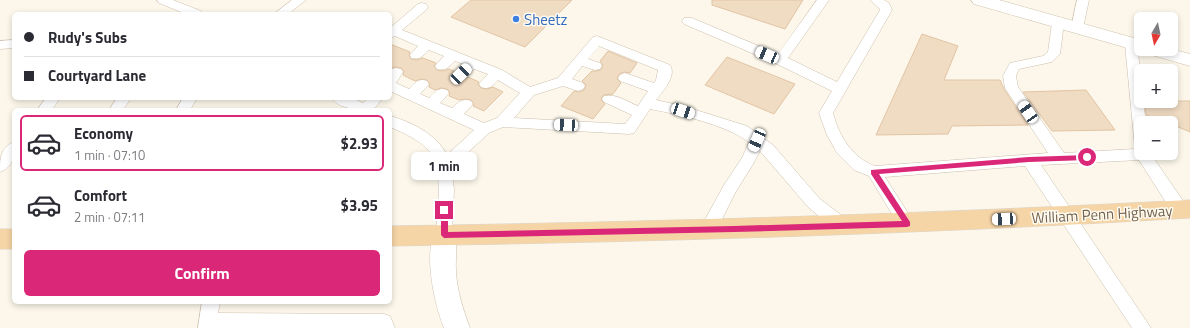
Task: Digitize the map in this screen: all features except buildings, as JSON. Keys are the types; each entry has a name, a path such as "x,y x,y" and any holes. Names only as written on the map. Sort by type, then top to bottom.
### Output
{"highway":[{"name":"William Penn Highway","path":"392,236 708,230 907,224 1185,209"},
{"path":"0,239 12,239"}],"main road":[{"path":"980,0 1134,44"},
{"path":"1175,56 1190,60"},
{"path":"444,235 442,264 444,286 448,304 457,328"}],"lane":[{"path":"163,0 192,12"},
{"path":"283,12 300,0"},
{"path":"780,60 824,0"},
{"path":"876,0 885,6 886,10 826,113 828,122 839,143 859,166 874,172 1060,159 1134,152"},
{"path":"1077,28 1083,0"},
{"path":"422,7 392,32 497,73 529,92"},
{"path":"688,21 780,60 840,89"},
{"path":"1058,23 1054,54 1047,59 1015,66 1009,74 1009,80 1012,88 1060,159"},
{"path":"444,166 484,129 502,122 629,129 663,81 665,68 597,40 563,81 529,92 502,122"},
{"path":"0,45 12,44"},
{"path":"416,55 427,45"},
{"path":"442,66 453,55"},
{"path":"1137,56 1139,116"},
{"path":"580,61 595,66"},
{"path":"461,74 472,63"},
{"path":"486,84 497,73"},
{"path":"626,78 657,90"},
{"path":"563,81 578,86"},
{"path":"410,96 422,84"},
{"path":"392,87 484,129"},
{"path":"430,105 442,92"},
{"path":"609,99 644,108 683,111 742,130 768,149 814,203 843,226"},
{"path":"344,100 361,108"},
{"path":"367,108 374,100"},
{"path":"453,115 466,104"},
{"path":"392,122 426,140 435,148 444,166 444,235"},
{"path":"708,230 729,189 748,160 757,140"},
{"path":"0,166 12,151"},
{"path":"1029,160 1142,328"},
{"path":"1148,160 1185,209"},
{"path":"874,172 907,224"},
{"path":"211,304 207,324 384,322 386,328"}],"place":[{"name":"Sheetz","path":"516,19"}],"route":[{"path":"444,210 444,235 907,224 874,172 1087,157"}]}
